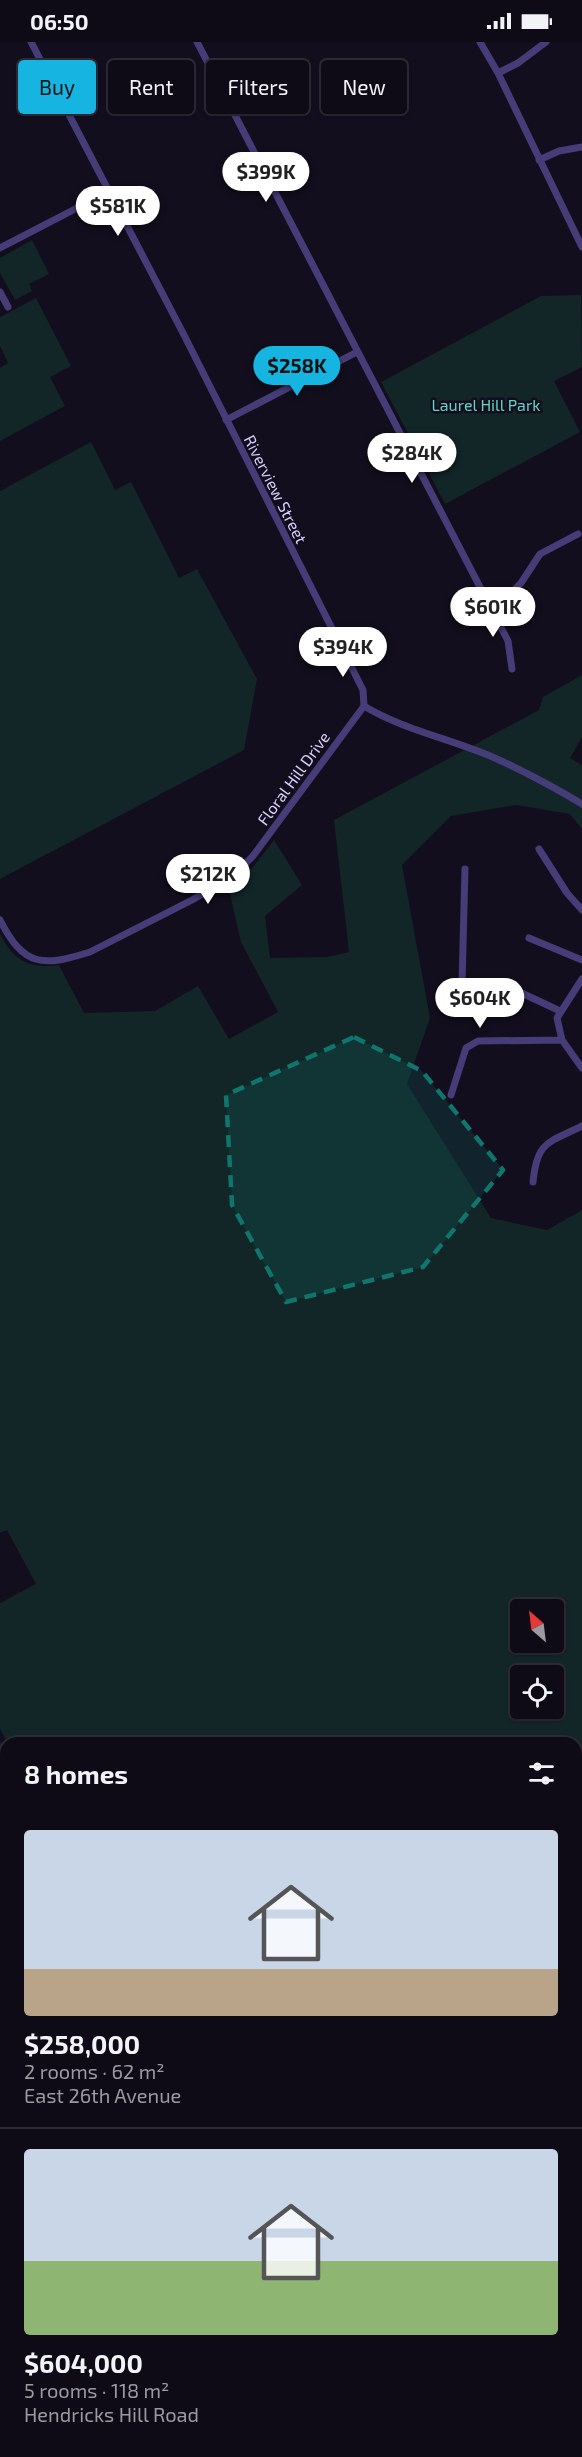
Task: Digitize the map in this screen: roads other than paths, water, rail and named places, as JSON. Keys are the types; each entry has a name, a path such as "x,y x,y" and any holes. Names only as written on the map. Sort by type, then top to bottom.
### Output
{"street":[{"name":"Riverview Street","path":"31,42 363,690 364,706"},
{"path":"197,42 508,640 512,669"},
{"path":"480,42 498,73 582,247"},
{"path":"498,73 518,63 546,42"},
{"path":"539,160 559,151 582,147"},
{"path":"0,248 108,192"},
{"path":"0,292 8,307"},
{"path":"226,420 357,352"},
{"path":"489,604 512,592 521,583 540,554 578,534"},
{"path":"364,706 381,716 487,755 582,804"},
{"name":"Floral Hill Drive","path":"0,920 14,945 31,958 45,961 69,958 90,952 229,879 253,856 364,706"},
{"path":"539,849 567,893 582,910"},
{"path":"465,868 462,984 466,987 511,988 560,1011"},
{"path":"529,938 582,960"},
{"path":"582,980 557,1018 562,1040 582,1068"},
{"path":"451,1095 466,1048 478,1041 562,1040"},
{"path":"533,1182 535,1162 540,1149 582,1126"}],"park label":[{"name":"Laurel Hill Park","path":"486,404"}]}
